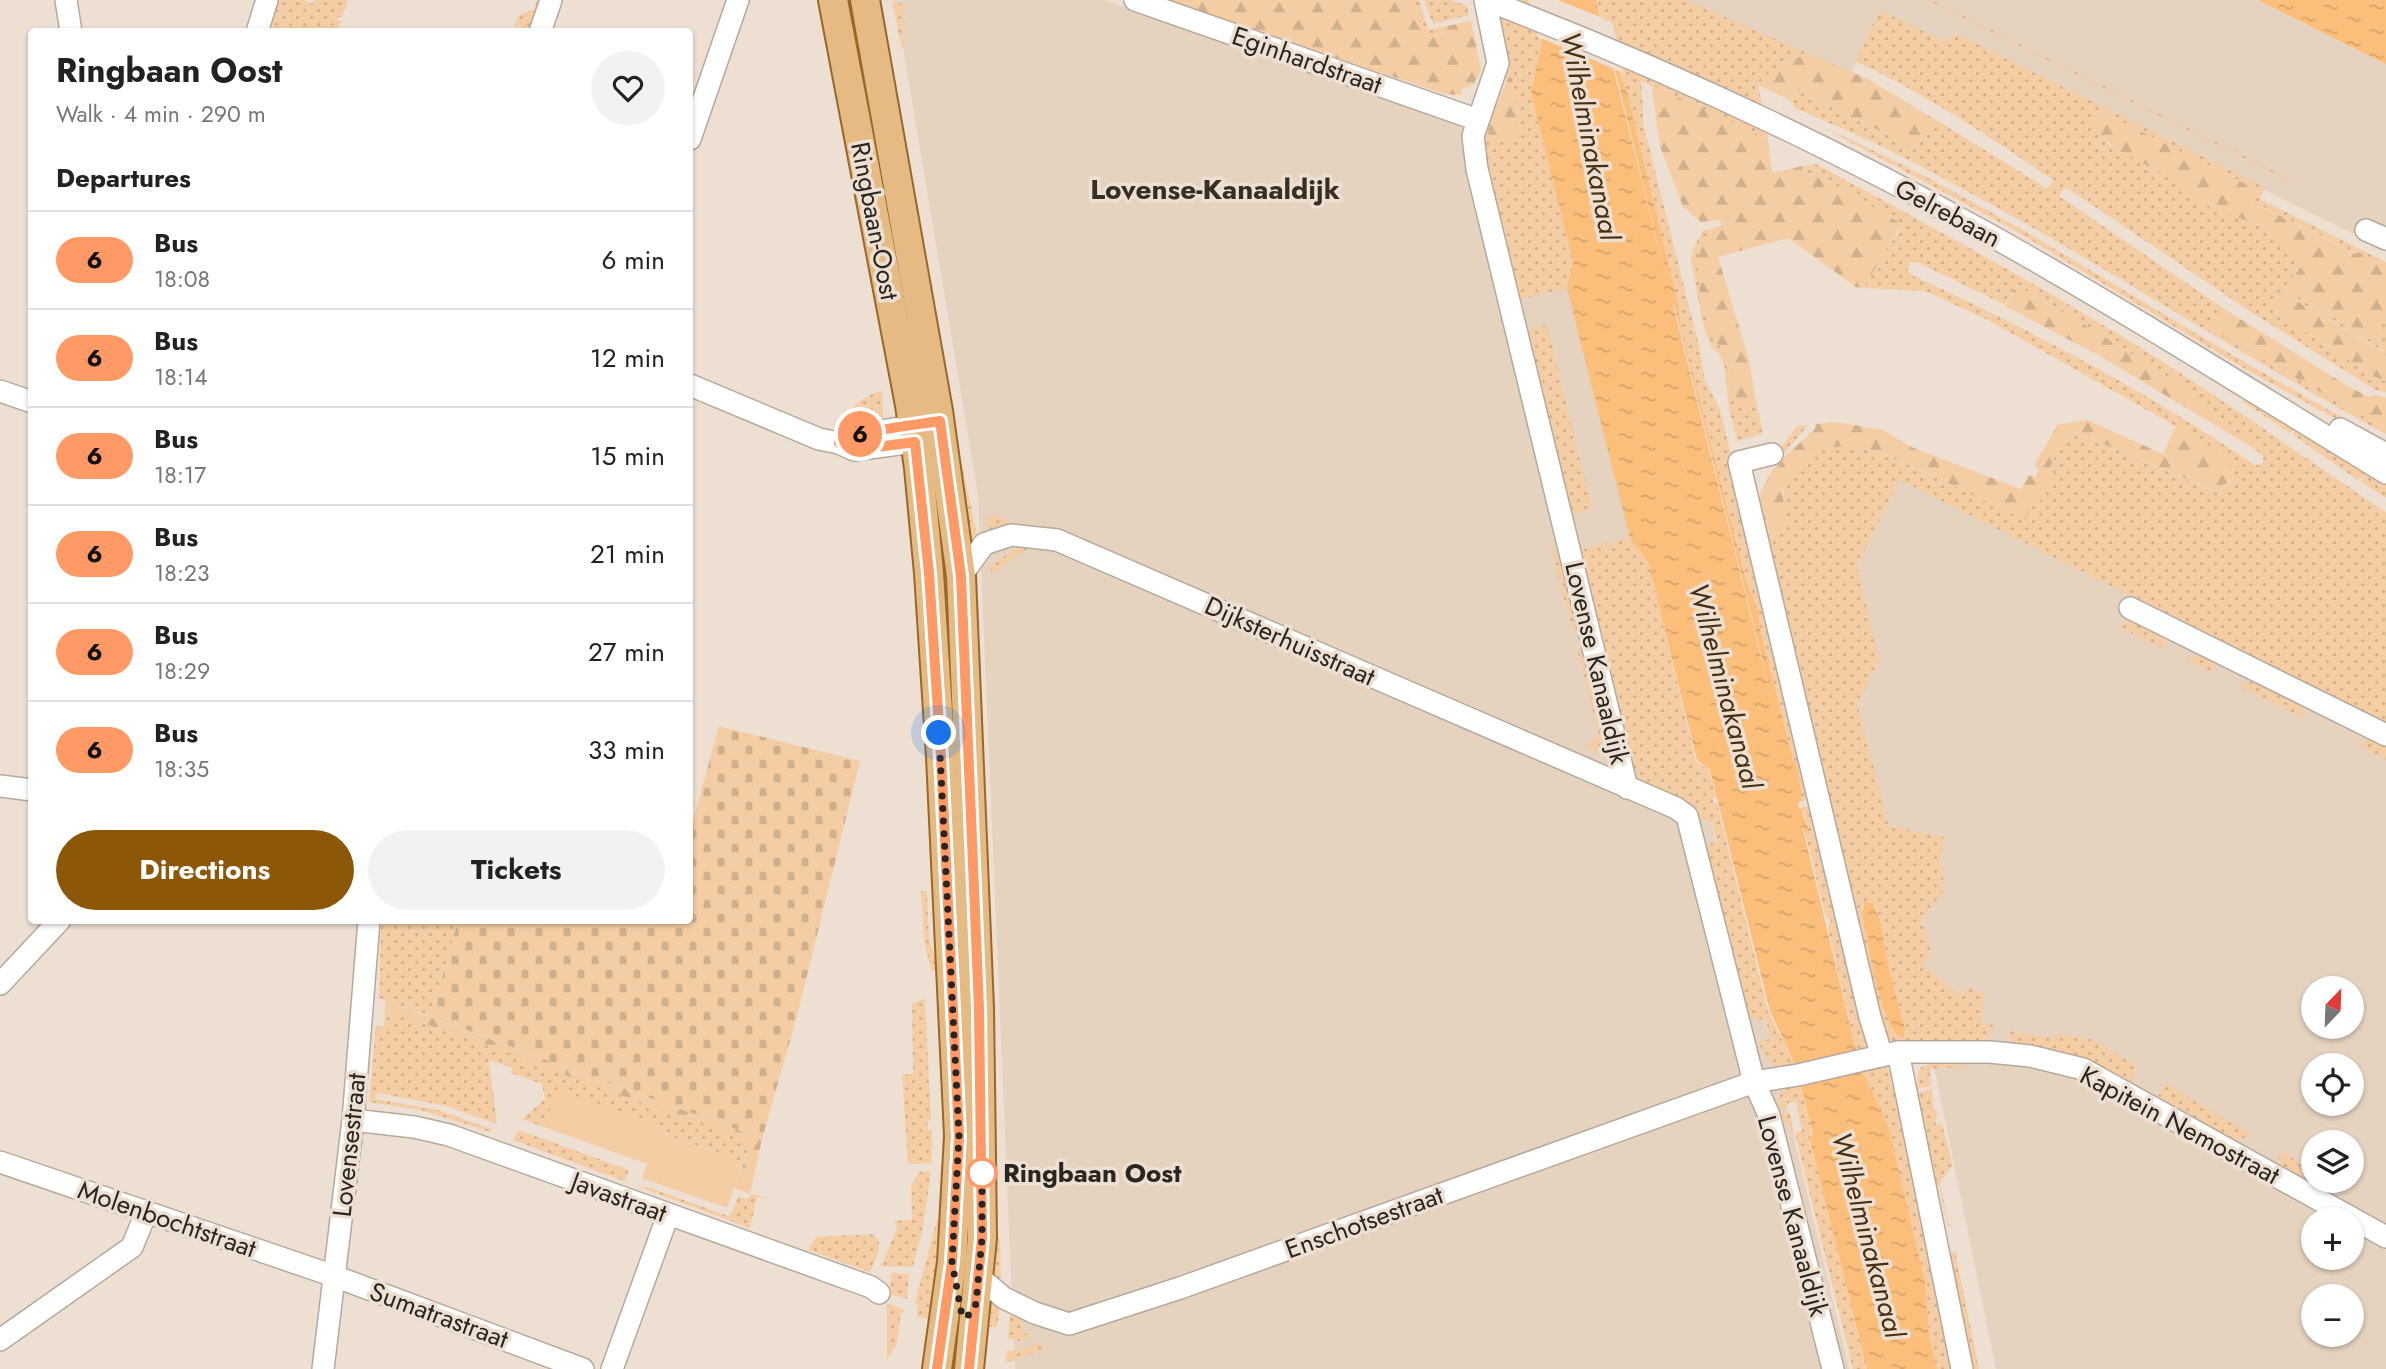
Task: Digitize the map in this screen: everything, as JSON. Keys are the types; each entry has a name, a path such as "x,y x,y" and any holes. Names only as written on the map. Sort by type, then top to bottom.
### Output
{"main road":[{"name":"Ringbaan-Oost","path":"833,0 961,576 979,1008 982,1210 978,1290 969,1369"},
{"name":"Ringbaan-Oost","path":"865,0 927,432 929,573 959,1136 952,1262 937,1369"},
{"name":"Ringbaan-Oost","path":"952,1262 962,1316 967,1317 978,1290"}],"street":[{"path":"66,0 70,28"},
{"path":"258,28 267,0"},
{"path":"541,28 551,0"},
{"path":"693,130 738,0"},
{"name":"Eginhardstraat","path":"1135,0 1478,120"},
{"name":"Lovense Kanaaldijk","path":"1486,0 1497,63 1473,136 1477,169 1627,788 1676,808 1686,816 1754,1082 1769,1115 1833,1369"},
{"name":"Gelrebaan","path":"1486,0 1671,74 1788,125 2043,265 2386,472"},
{"name":"Gelrebaan","path":"1513,0 1630,47 2003,230 2281,396 2386,454"},
{"path":"2366,230 2386,239"},
{"path":"693,386 819,439 839,443 855,435 927,432"},
{"path":"0,391 28,401"},
{"path":"1772,454 1739,462 1870,1017 1890,1054 1962,1369"},
{"name":"Dijksterhuisstraat","path":"961,576 984,544 1011,535 1057,540 1627,788"},
{"path":"2130,608 2386,736"},
{"path":"0,786 28,790"},
{"path":"0,984 56,924"},
{"name":"Lovensestraat","path":"323,1369 353,1120 369,924"},
{"name":"Kapitein Nemostraat","path":"1754,1082 1890,1054 1990,1052 2030,1056 2083,1069 2386,1237"},
{"name":"Enschotsestraat","path":"978,1290 1069,1324 1180,1288 1754,1082"},
{"name":"Javastraat","path":"353,1120 414,1127 449,1135 847,1278 879,1293"},
{"name":"Molenbochtstraat","path":"0,1163 334,1276"},
{"path":"0,1340 132,1247 146,1213"},
{"path":"612,1369 668,1215"},
{"name":"Sumatrastraat","path":"334,1276 583,1369"}],"shaded area":[{"path":"895,0 1104,0 1535,152 1693,757 1774,1054 1849,1369 1015,1369 978,494"},
{"path":"1683,0 2294,0 2386,49 2386,250 1957,37 1944,45 1880,13 1850,75"},
{"path":"1898,476 2386,708 2386,1369 1996,1369 1885,827 1853,703 1854,565"}],"green space":[{"path":"278,0 304,0 312,4 315,0 348,0 342,17 338,17 337,20 341,22 338,28 268,28"},
{"path":"537,0 545,0 535,28 515,26 518,16 534,9"},
{"path":"841,0 852,0 866,77 857,79"},
{"path":"1163,0 1414,0 1427,34 1440,32 1442,35 1445,33 1442,27 1471,21 1481,70 1473,85 1461,89 1462,95 1445,94"},
{"path":"1414,0 1419,0 1429,30 1442,27 1445,33 1427,35"},
{"path":"1424,0 1450,0 1467,6 1469,15 1433,24"},
{"path":"1490,0 1518,0 1526,29 1529,30 1522,0 1532,0 1542,42 1531,93 1573,262 1567,288 1518,300 1488,179 1484,151 1492,117 1487,139 1505,141 1521,134 1512,78 1509,77 1496,105 1506,82 1507,69 1510,68"},
{"path":"1597,0 1686,0 1809,54 1786,61 1758,84 1768,139 1641,81 1644,127 1700,350 1705,381 1720,409 1868,1032 1871,1048 1857,1054 1828,928 1831,920 1825,914 1806,837 1808,829 1803,807 1809,806 1807,799 1802,802 1798,768 1793,760 1757,609 1747,584 1682,332 1650,186 1628,95 1619,71 1624,66 1623,61 1612,23 1607,20 1603,25"},
{"path":"1928,0 1932,0 2291,179 2290,181"},
{"path":"892,1 906,6 902,20 906,22 901,38 906,41 902,49"},
{"path":"1880,10 1943,41 1959,35 2262,186 2265,188 2260,199 2386,262 2386,266 2357,254 2252,201 2258,190 2100,111 2095,119 2107,143 2115,149 2164,174 2196,201 2258,225 2302,260 2302,266 2284,288 2373,341 2386,314 2386,365 2380,362 2385,352 2278,290 2273,301 2277,313 2375,377 2386,381 2386,392 2377,391 2251,312 2070,190 2064,188 2059,196 2229,312 2214,322 2211,330 2386,429 2386,434 1949,181 1874,143 1793,107 1794,104 1790,102 1794,90 1799,91 1917,149 1933,118 2046,188 2049,187 2053,180 1981,132 1931,101 1855,61"},
{"path":"1809,54 1866,78 1933,118 1917,149 1799,91 1794,91 1790,100 1758,85 1781,65"},
{"path":"1509,77 1512,78 1521,134 1514,140 1505,142 1487,139 1492,115"},
{"path":"1654,86 1768,139 1772,173 1803,166 1802,171 1818,176 1904,225 1863,288 1856,287 1788,238 1718,257 1749,360 1757,406 1736,405 1725,356 1715,340 1701,298 1698,268 1700,255 1704,243 1712,233 1711,229 1722,225 1720,220 1701,222 1683,207 1660,146 1652,90"},
{"path":"2100,111 2258,190 2253,202 2356,254 2358,252 2386,266 2386,314 2373,341 2284,288 2302,266 2302,260 2258,225 2195,201 2164,174 2115,149 2092,127"},
{"path":"1824,128 1919,173 2011,224 2264,373 2386,441 2386,447 2235,363 2014,230"},
{"path":"1816,164 1979,253 2099,323 2201,387 2386,512 2386,724 1900,480 1857,565 1879,661 1857,704 1889,826 1944,837 1940,860 1945,889 1919,923 1925,928 1931,954 1922,964 1961,996 1969,987 1985,994 1981,1022 1993,1025 1983,1042 1895,1043 1880,1028 1754,513 1764,487 1777,465 1790,451 1761,495 1765,529 1770,531 1787,525 1783,497 1791,473 1811,456 1839,446 1872,450 2025,519 2031,507 2044,496 2054,473 2049,469 2063,444 2075,432 2223,495 2222,489 2233,478 2234,470 2200,440 1988,320 1925,291 1863,288 1880,258 1904,225 1818,176 1802,171 1804,166","holes":["1911,262 1917,262 2005,305 2017,286 2097,332 2201,398 2196,401 2198,405 2256,442 2253,448 2263,456 2263,462 2253,464 2171,411 2087,363 1914,276 1907,271","1870,902 1875,906 1880,920 1891,977 1905,1028 1903,1037 1897,1035 1890,1023 1875,975 1862,909 1862,905"]},
{"path":"1711,229 1715,340 1724,352 1736,404 1757,406 1763,434 1737,441 1728,404 1725,369 1720,355 1711,347 1702,320 1691,259 1703,231"},
{"path":"2017,286 2097,332 2203,399 2197,403 2256,442 2253,448 2100,356 2005,306"},
{"path":"2278,290 2385,353 2380,362 2386,365 2386,381 2375,377 2277,313 2273,301"},
{"path":"2229,312 2351,388 2370,397 2375,395 2386,398 2386,429 2211,330 2214,322"},
{"path":"2118,315 2386,478 2386,498 2361,482 2363,479 2360,477 2358,480 2293,435 2295,431 2290,433 2242,401 2242,395 2240,398 2180,360 2181,356 2177,358 2116,320"},
{"path":"1547,325 1592,509 1571,514 1525,331"},
{"path":"882,391 883,419 837,430 855,405"},
{"path":"2087,420 2163,454 2176,426 2219,453 2232,467 2235,476 2223,486 2224,495 2075,432 2066,439 2049,469 2054,473 2046,493 2031,507 2025,520 1923,471 1869,449 1833,447 1813,454 1792,471 1782,492 1787,525 1770,531 1765,529 1760,504 1765,485 1784,459 1815,429 1815,424 1837,422 1883,430 1911,447 2021,489 2029,475 2035,477 2039,469 2034,466 2057,425"},
{"path":"1808,425 1781,457 1779,450 1797,426"},
{"path":"962,464 977,535 968,545 956,465"},
{"path":"994,515 1005,518 1011,527 990,531 987,517"},
{"path":"1630,538 1648,562 1696,761 1709,770 1716,797 1712,799 1717,803 1768,1011 1797,1069 1772,1064 1758,1042 1770,1039 1766,1020 1747,1018 1704,845 1717,842 1712,823 1703,819 1697,820 1646,786 1634,770 1580,550"},
{"path":"1549,542 1553,550 1562,556 1578,630 1573,632"},
{"path":"1021,545 1030,547 991,575 991,566"},
{"path":"2128,616 2162,633 2166,650 2121,628"},
{"path":"1584,648 1607,749 1603,755 1585,747 1599,735 1577,650"},
{"path":"2204,655 2211,658 2215,674 2187,660"},
{"path":"2256,680 2300,702 2305,719 2239,686"},
{"path":"719,726 860,761 797,1016 762,1139 431,1017 457,924 693,924 693,821"},
{"path":"2372,738 2386,745 2386,760 2361,747 2364,741"},
{"path":"921,891 927,891 929,942 938,958 939,971 931,971 924,940"},
{"path":"381,924 457,924 431,1017 379,998"},
{"path":"925,998 931,1120 927,1121 928,1130 932,1130 932,1163 908,1164 902,1075 913,1074 912,1004"},
{"path":"386,1001 762,1139 750,1194 734,1188 751,1143 385,1009"},
{"path":"385,1009 751,1143 743,1162 659,1132 557,1090 544,1127 522,1119 545,1099 542,1084 511,1073 512,1068 489,1060 497,1124 446,1106 378,1093 375,1099 438,1110 491,1129 491,1132 420,1110 369,1102 376,1025 384,1027"},
{"path":"2009,1031 2056,1039 2058,1034 2094,1040 2135,1065 2134,1079 2131,1081 2101,1068 2017,1045 2008,1035"},
{"path":"1882,1061 1889,1071 1892,1086 1896,1085 1956,1369 1937,1369 1929,1335 1925,1282 1888,1126 1860,1068"},
{"path":"1928,1064 1971,1066 1930,1069 1931,1086 1915,1090 1914,1084 1918,1083 1921,1068"},
{"path":"1800,1082 1812,1134 1809,1137 1867,1369 1853,1369 1795,1133 1792,1134 1789,1122 1783,1123 1781,1114 1790,1112 1794,1133 1802,1131 1796,1101 1780,1109 1779,1103 1783,1091"},
{"path":"2166,1083 2252,1135 2234,1142 2158,1096"},
{"path":"557,1089 657,1125 659,1132 743,1162 727,1208 642,1178 647,1164 544,1127"},
{"path":"1932,1089 1933,1108 1938,1114 1935,1122 1937,1125 1942,1124 1953,1167 1940,1183 1948,1222 1953,1228 1948,1226 1939,1186 1935,1186 1916,1093"},
{"path":"519,1130 629,1170 625,1180 629,1183 513,1140"},
{"path":"2281,1151 2301,1164 2301,1181 2286,1173 2278,1155"},
{"path":"931,1171 923,1228 913,1267 881,1266 897,1229 897,1225 892,1221 912,1220 911,1186 919,1172"},
{"path":"645,1186 728,1216 738,1197 748,1199 750,1194 777,1200 757,1197 750,1228 639,1187"},
{"path":"937,1220 944,1221 933,1319 917,1317 918,1305 915,1302"},
{"path":"872,1234 879,1242 879,1247 870,1272 808,1250 816,1237"},
{"path":"994,1238 1000,1238 1001,1286 992,1268"},
{"path":"1957,1252 1979,1369 1974,1369 1950,1256"},
{"path":"891,1273 909,1274 907,1299 890,1294"},
{"path":"990,1300 1000,1306 997,1327 984,1326"},
{"path":"887,1303 904,1310 904,1313 901,1312 897,1343 887,1360"},
{"path":"1011,1308 1033,1319 1020,1323 1024,1334 1029,1333 1031,1337 1019,1341 1008,1338"},
{"path":"1041,1343 1044,1350 1005,1363 1007,1351 1018,1351"}],"water":[{"name":"Wilhelminakanaal","path":"1532,0 1596,0 1672,301 1615,70 1619,71 1628,95 1682,332 1747,584 1759,613 1759,625 1793,760 1798,768 1802,800 1798,803 1799,808 1804,809 1802,811 1808,829 1806,836 1801,821 1860,1067 1888,1125 1925,1282 1929,1335 1937,1369 1867,1369 1809,1136 1813,1135 1797,1069 1770,1011 1710,770 1697,760 1648,562 1630,538 1567,288 1573,262 1531,93 1542,42","holes":["1674,304 1761,654 1773,705"]},
{"path":"2258,0 2386,0 2386,64"},
{"path":"1865,901 1873,904 1880,920 1891,977 1905,1028 1904,1037 1897,1035 1890,1024 1879,994 1862,912"}],"pier":[{"path":"1528,0 1558,0 1605,19 1617,66 1624,73 1538,37"}],"bus line":[{"name":"6","path":"937,1369 952,1262 959,1136 941,757 919,468 915,442 854,450 839,443 855,435 940,421 961,576 979,1008 982,1238 969,1369"}],"place":[{"name":"Ringbaan Oost","path":"982,1173"}],"district":[{"name":"Lovense-Kanaaldijk","path":"1215,189"}],"route":[{"path":"939,733 959,1136 952,1262 962,1316 967,1317 976,1304 979,1277 982,1173"}]}
